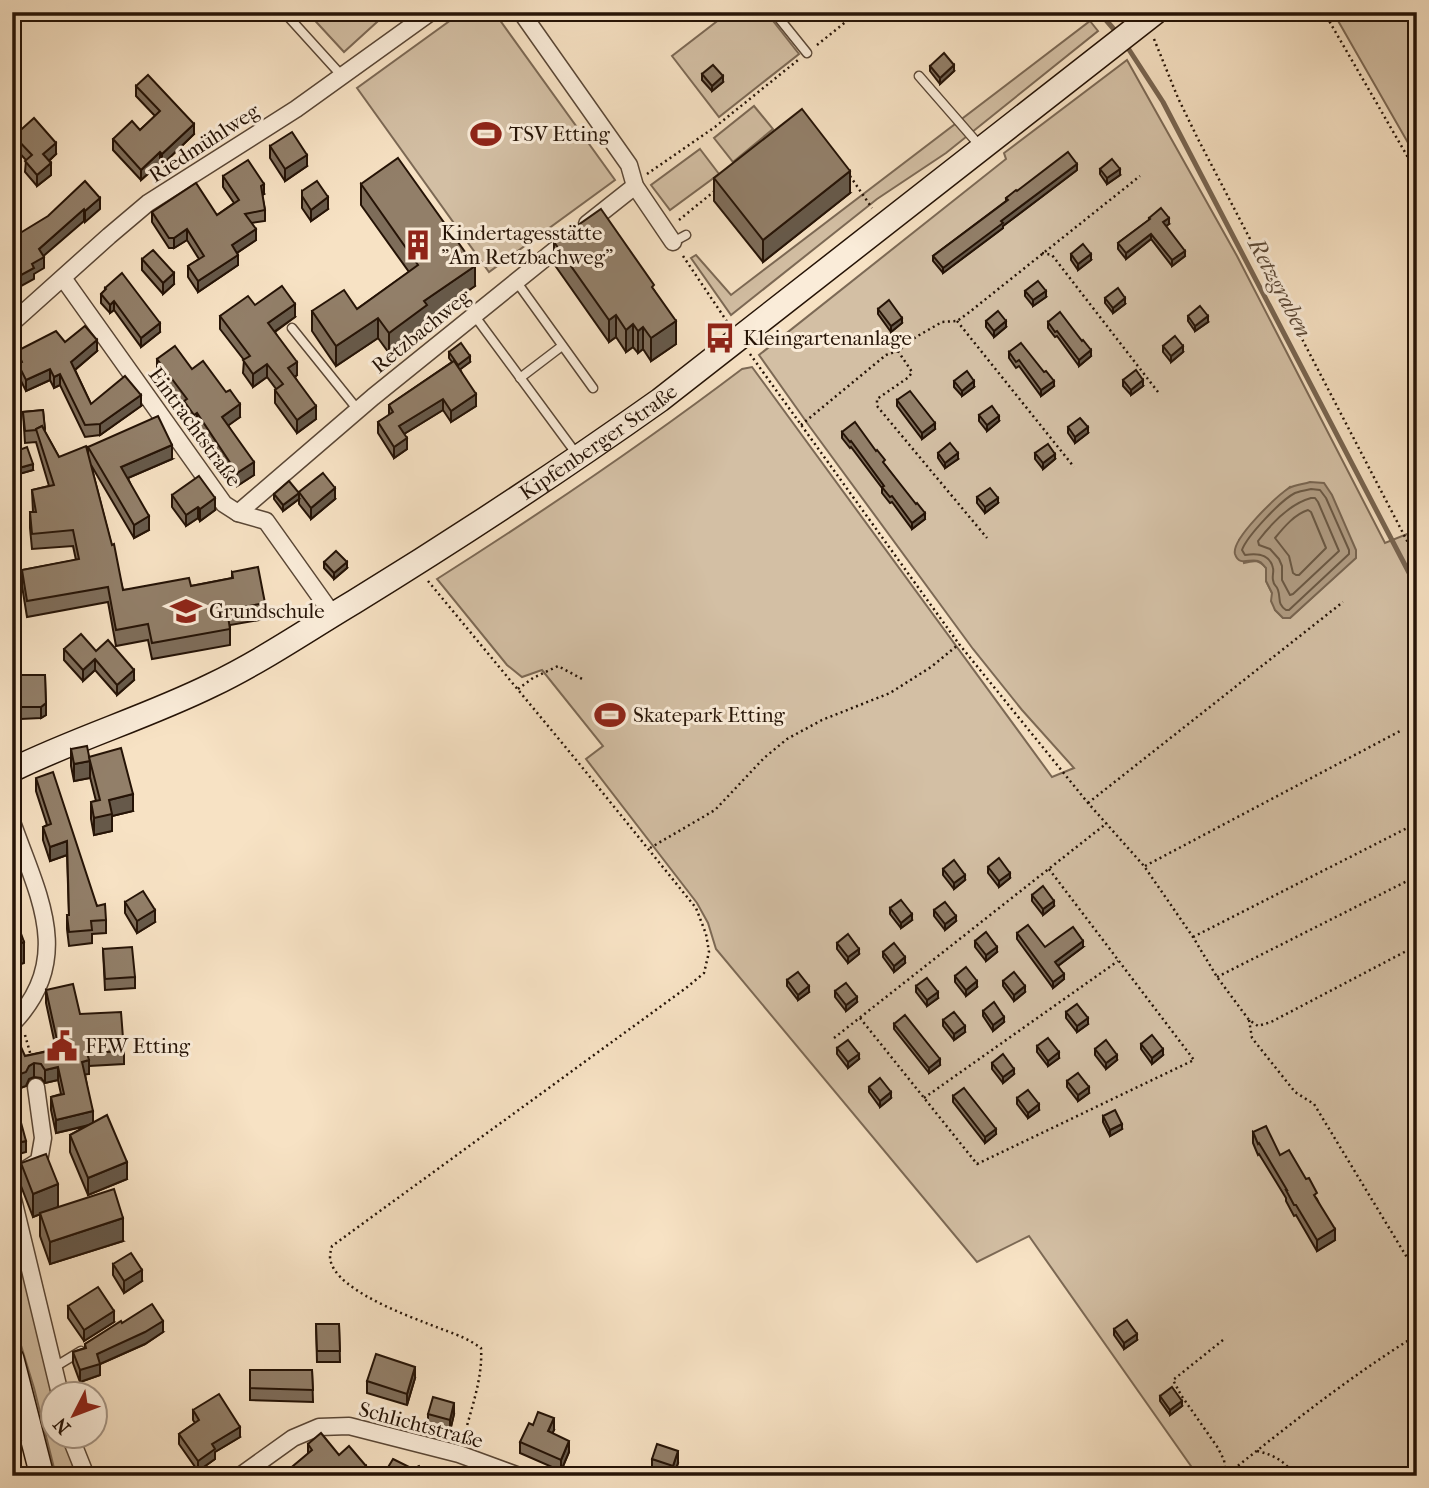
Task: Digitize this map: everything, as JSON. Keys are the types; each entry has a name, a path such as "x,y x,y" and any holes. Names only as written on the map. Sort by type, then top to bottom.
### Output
{"street":[{"name":"Riedmühlweg","path":"12,323 148,203 296,109 431,12"},
{"path":"521,12 629,165 635,186 675,236"},
{"name":"Kipfenberger Straße","path":"12,770 42,755 214,685 267,656 579,458 660,400 1156,12"},
{"name":"Retzbachweg","path":"238,513 358,410 635,186"},
{"name":"Eintrachtstraße","path":"63,278 224,503 238,513 266,522 333,615"},
{"path":"12,822 43,908 48,944 44,970 36,993 16,1020"},
{"path":"12,1178 39,1161 43,1138 36,1087"},
{"path":"12,1195 56,1380"},
{"path":"12,1359 42,1476"},
{"name":"Schlichtstraße","path":"240,1476 293,1438 319,1427 349,1426 459,1454 519,1476"},
{"path":"76,1450 86,1476"}],"lane":[{"path":"284,12 342,76"},
{"path":"774,12 807,53"},
{"path":"919,76 981,148"},
{"path":"516,281 593,388"},
{"path":"474,315 579,458"},
{"path":"292,328 358,410"},
{"path":"520,378 562,346"},
{"path":"53,1368 85,1348"}],"path":[{"path":"1324,12 1417,173"},
{"path":"1162,59 1198,139 1417,560"},
{"path":"635,186 757,93"},
{"path":"844,169 873,210"},
{"path":"801,425 886,355 898,351 942,322 957,321 967,314 1140,176"},
{"path":"723,184 675,236 739,338 959,643 1088,803 1144,866 1217,977 1249,1020 1258,1026 1271,1022 1414,947"},
{"path":"1042,253 1052,255 1158,392"},
{"path":"957,321 1074,467"},
{"path":"898,351 912,372 909,377 877,399 877,406 987,538"},
{"path":"414,565 696,908 706,934 709,952 704,973 686,988 332,1246 330,1258 336,1271 355,1290 414,1318 466,1338 481,1348 482,1361 476,1390 459,1454"},
{"path":"1088,803 1343,602"},
{"path":"649,849 715,810 764,758 787,739 822,720 890,693 930,667 959,643"},
{"path":"518,689 558,666 584,680"},
{"path":"1144,866 1402,730"},
{"path":"834,1038 1107,823"},
{"path":"1193,937 1417,823"},
{"path":"860,1018 977,1164 1194,1060 1049,869"},
{"path":"1217,977 1417,876"},
{"path":"924,1098 1118,961"},
{"path":"16,1020 30,1054 36,1087"},
{"path":"1249,1020 1252,1038 1295,1092 1314,1104 1417,1274"},
{"path":"1226,1475 1318,1402 1417,1335"},
{"path":"1223,1340 1173,1380 1218,1448 1224,1460 1226,1475"},
{"path":"1257,1451 1282,1460 1295,1476"}],"shaded area":[{"path":"307,12 388,12 344,52"},
{"name":"TSV Etting","path":"462,12 494,12 615,180 489,272 357,88"},
{"path":"729,12 766,12 799,54 719,117 672,56"},
{"path":"1333,12 1417,12 1417,154 1415,155"},
{"path":"1090,21 1098,31 946,153 877,199 731,315 691,258 696,255 731,295"},
{"path":"1127,60 1237,256 1385,543 1417,530 1417,1131 1412,1136 1417,1145 1417,1325 1414,1327 1417,1330 1417,1476 1198,1476 1029,1236 977,1262 716,949 708,923 697,903 586,759 603,746 542,670 522,677 507,665 437,579 591,477 742,369 752,367 1052,777 1074,768 1022,710 973,649 759,355 1006,159 1004,153","holes":["1290,487 1355,558 1290,618 1283,618 1275,610 1272,593 1266,581 1266,568 1256,561 1244,563 1239,540"]},
{"path":"754,106 773,129 733,162 714,138"},
{"path":"700,149 719,174 670,210 651,185"},
{"path":"12,1218 21,1245 49,1380 38,1380 38,1404 12,1316"},
{"path":"50,1450 68,1450 77,1476 56,1476"}],"water":[{"path":"1310,482 1324,483 1332,495 1356,550 1356,558 1290,618 1283,618 1271,601 1272,593 1266,581 1266,568 1255,560 1239,560 1235,554 1236,547 1256,518 1275,500 1289,488"}],"building":[{"path":"944,53 954,65 940,78 930,66"},
{"path":"713,65 723,76 712,86 702,74"},
{"path":"148,75 194,124 141,170 113,139 132,121 140,130 160,111 136,86"},
{"path":"802,109 850,171 763,240 714,178"},
{"path":"34,118 56,143 43,154 51,163 37,175 25,161 32,155 14,136"},
{"path":"292,132 307,155 285,169 270,146"},
{"path":"1068,152 1077,164 943,268 933,256"},
{"path":"398,158 475,266 424,301 427,305 389,333 378,318 336,346 312,311 344,290 357,309 418,265 361,184"},
{"path":"1112,159 1120,169 1107,178 1100,169"},
{"path":"248,160 264,184 261,186 265,210 245,214 256,229 232,245 238,255 198,281 188,266 204,256 187,229 174,238 169,238 152,212 196,183 217,215 239,200 223,176"},
{"path":"85,181 100,198 39,249 44,257 32,264 34,268 12,280 12,238 48,216"},
{"path":"317,181 328,197 311,210 302,196 302,191"},
{"path":"1161,208 1169,218 1163,222 1185,251 1172,260 1151,234 1126,253 1118,243"},
{"path":"601,209 676,321 651,338 643,327 638,331 633,324 626,330 616,315 609,320 554,242"},
{"path":"1083,244 1091,254 1078,264 1071,254"},
{"path":"153,250 174,273 163,283 142,259"},
{"path":"122,273 160,323 141,338 114,301 110,305 101,294"},
{"path":"1038,281 1046,291 1033,300 1025,291"},
{"path":"282,286 295,304 268,323 297,362 288,368 316,406 297,420 275,390 283,384 267,364 253,374 243,360 250,356 220,316 248,296 255,305"},
{"path":"1118,288 1125,298 1113,308 1105,298"},
{"path":"889,300 902,318 891,326 878,309"},
{"path":"1200,306 1208,316 1195,326 1188,316"},
{"path":"998,311 1006,321 994,331 986,321"},
{"path":"1060,312 1091,350 1079,360 1048,322"},
{"path":"85,326 97,340 71,362 91,404 125,376 141,395 100,424 85,425 60,374 54,377 50,369 26,380 18,364 22,362 17,351 56,331 65,342"},
{"path":"1175,336 1183,346 1171,356 1163,346"},
{"path":"461,343 470,356 458,365 449,352"},
{"path":"1021,343 1054,381 1041,390 1019,360 1016,362 1009,352"},
{"path":"175,346 192,369 203,361 226,392 230,390 240,404 222,417 254,462 237,473 157,359"},
{"path":"454,361 476,394 451,411 443,399 399,426 407,438 394,447 378,422 393,412 389,405"},
{"path":"1136,370 1143,380 1131,390 1123,380"},
{"path":"967,371 974,381 962,391 954,381"},
{"path":"910,391 935,423 922,433 897,400"},
{"path":"992,406 999,416 987,425 979,415"},
{"path":"43,410 45,429 43,430 42,426 36,430 25,431 23,412"},
{"path":"158,416 172,445 121,467 149,516 134,525 88,447"},
{"path":"1080,418 1088,427 1075,437 1068,427"},
{"path":"855,422 885,460 883,462 925,513 912,523 842,432"},
{"path":"42,426 59,457 86,446 112,545 114,544 123,590 189,578 191,586 233,578 232,572 258,567 265,603 227,610 230,629 152,643 148,624 116,630 108,587 27,601 22,570 79,559 73,530 32,534 30,512 36,512 32,490 54,485 36,429"},
{"path":"950,443 958,453 945,463 938,453"},
{"path":"1048,444 1055,454 1043,463 1035,453"},
{"path":"27,447 33,464 19,468 14,452"},
{"path":"323,473 335,488 311,508 299,492"},
{"path":"199,476 215,498 186,515 172,495"},
{"path":"289,481 299,493 283,505 274,494"},
{"path":"990,488 998,498 985,507 977,497"},
{"path":"336,551 347,562 334,573 324,562"},
{"path":"81,634 96,651 108,640 134,670 117,685 95,659 83,670 64,649"},
{"path":"20,675 45,675 46,703 41,707 21,707"},
{"path":"87,746 90,761 74,764 71,749"},
{"path":"121,748 133,794 109,800 112,814 94,818 91,802 100,800 89,757"},
{"path":"53,772 97,906 105,904 106,920 91,921 92,930 69,932 67,841 50,847 43,827 51,824 36,778"},
{"path":"999,858 1010,873 999,881 988,867"},
{"path":"954,860 965,875 954,883 943,869"},
{"path":"1043,886 1054,901 1043,909 1032,895"},
{"path":"143,891 155,910 137,921 125,902"},
{"path":"901,900 912,914 901,923 890,908"},
{"path":"945,902 956,916 945,924 934,910"},
{"path":"12,909 24,942 12,946"},
{"path":"1028,925 1045,947 1073,927 1083,941 1055,962 1064,974 1053,982 1017,933"},
{"path":"986,932 997,947 986,955 975,941"},
{"path":"848,934 859,949 848,957 837,943"},
{"path":"894,943 905,957 894,966 883,952"},
{"path":"132,947 135,977 105,979 103,949"},
{"path":"966,967 977,981 966,990 955,976"},
{"path":"798,972 809,986 798,995 787,980"},
{"path":"1014,972 1025,986 1014,995 1003,981"},
{"path":"927,978 938,992 927,1000 916,986"},
{"path":"846,983 857,997 846,1005 835,991"},
{"path":"73,984 80,1014 121,1012 124,1051 87,1053 89,1060 82,1062 93,1111 56,1120 51,1097 64,1094 58,1067 45,1070 41,1064 34,1063 26,1072 12,1077 12,1050 21,1047 25,1056 59,1049 46,990"},
{"path":"994,1002 1004,1017 993,1025 983,1011"},
{"path":"1077,1004 1088,1018 1077,1026 1066,1012"},
{"path":"954,1012 965,1026 954,1034 943,1020"},
{"path":"905,1015 940,1059 929,1068 894,1024"},
{"path":"1152,1035 1163,1049 1152,1058 1141,1044"},
{"path":"1048,1038 1059,1052 1048,1061 1037,1046"},
{"path":"848,1040 859,1054 848,1062 837,1048"},
{"path":"1106,1040 1117,1055 1106,1063 1095,1049"},
{"path":"1003,1054 1014,1069 1003,1077 992,1063"},
{"path":"1078,1073 1089,1087 1078,1095 1067,1081"},
{"path":"880,1078 891,1092 880,1101 869,1087"},
{"path":"964,1088 996,1129 985,1137 953,1096"},
{"path":"1028,1090 1039,1104 1028,1113 1017,1098"},
{"path":"1115,1110 1122,1124 1110,1130 1103,1116"},
{"path":"107,1115 127,1162 88,1178 70,1135"},
{"path":"20,1119 26,1141 12,1144 12,1121"},
{"path":"1266,1126 1280,1155 1289,1150 1306,1179 1309,1178 1317,1193 1314,1195 1335,1229 1317,1240 1258,1144 1253,1132"},
{"path":"46,1154 58,1184 33,1194 21,1163"},
{"path":"114,1189 123,1218 50,1242 40,1213"},
{"path":"131,1253 142,1270 124,1281 113,1264"},
{"path":"98,1287 114,1311 84,1330 68,1306"},
{"path":"152,1304 163,1321 97,1354 100,1364 80,1370 73,1352 86,1348 85,1344"},
{"path":"1127,1320 1137,1334 1124,1343 1114,1329"},
{"path":"316,1324 339,1324 340,1351 317,1351"},
{"path":"376,1354 415,1367 407,1394 367,1381"},
{"path":"250,1370 312,1370 313,1390 250,1388"},
{"path":"1172,1387 1182,1401 1170,1410 1160,1396"},
{"path":"219,1394 240,1427 212,1444 215,1449 198,1461 179,1434 199,1420 193,1410"},
{"path":"433,1397 454,1403 450,1420 428,1414"},
{"path":"12,1410 21,1440 12,1443"},
{"path":"538,1412 554,1418 548,1431 569,1441 561,1460 520,1442 529,1423 533,1425"},
{"path":"321,1433 339,1455 349,1446 366,1466 354,1476 281,1476 312,1450 308,1444"},
{"path":"657,1444 678,1451 673,1466 652,1459"},
{"path":"393,1459 413,1469 419,1466 425,1476 387,1476 384,1474"},
{"path":"25,1470 27,1476 12,1476 12,1473"}],"waterway":[{"name":"Retzgraben","path":"1099,12 1118,34"},
{"name":"Retzgraben","path":"1126,45 1163,102 1417,588"}],"place":[{"name":"TSV Etting","path":"486,134"},
{"name":"Kindertagesstätte \"Am Retzbachweg\"","path":"418,245"},
{"name":"Kleingartenanlage","path":"720,338"},
{"name":"Grundschule","path":"186,611"},
{"name":"Skatepark Etting","path":"610,715"},
{"name":"FFW Etting","path":"62,1046"}]}
